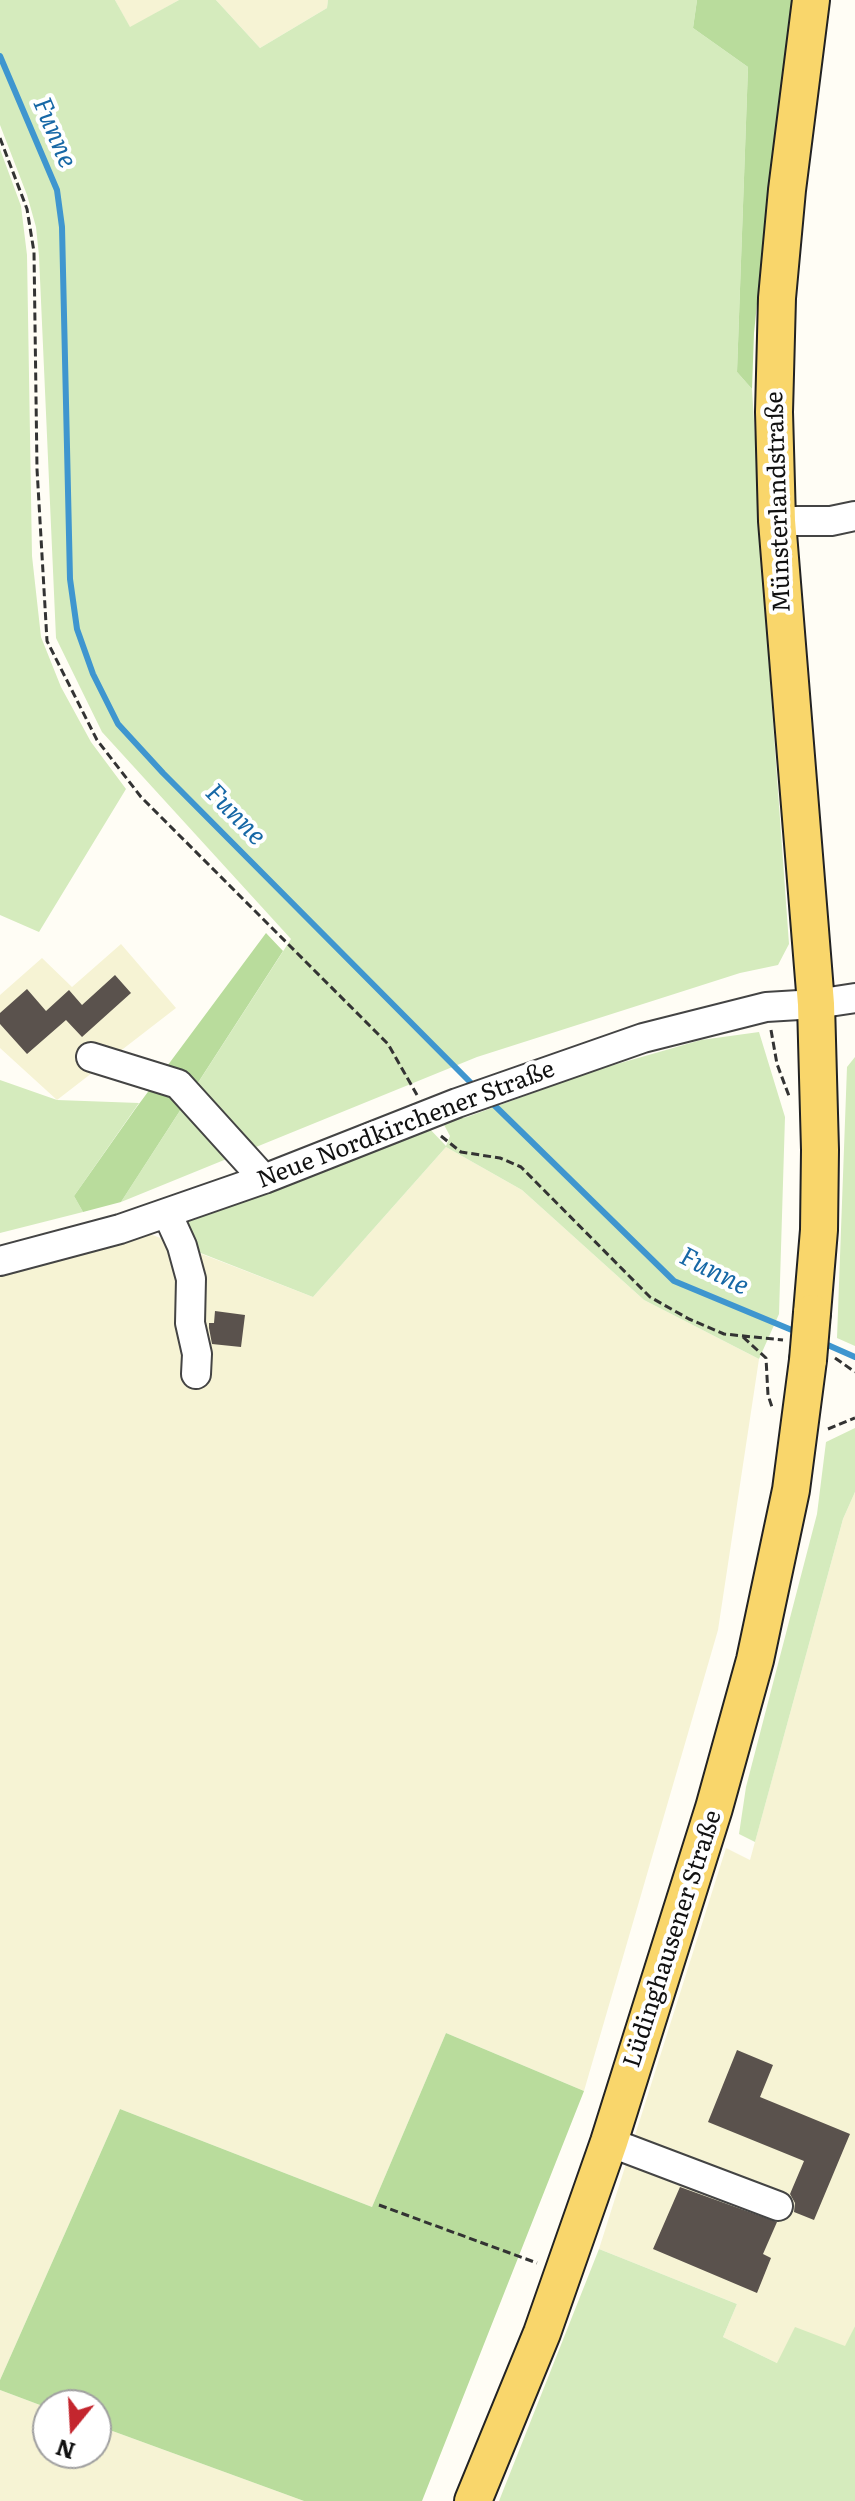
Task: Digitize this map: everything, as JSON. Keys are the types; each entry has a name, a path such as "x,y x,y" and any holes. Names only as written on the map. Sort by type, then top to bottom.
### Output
{"main road":[{"name":"Münsterlandstraße","path":"811,0 788,176 777,298 774,398 777,521 816,1004"},
{"name":"Lüdinghausener Straße","path":"473,2501 542,2333 609,2142 714,1808 755,1660 791,1490 808,1360 819,1230 816,1004"}],"street":[{"path":"777,521 831,521 855,516"},
{"path":"816,1004 855,998"},
{"name":"Neue Nordkirchener Straße","path":"0,1261 167,1213 264,1179 457,1103 643,1038 766,1007 816,1004"},
{"path":"91,1057 178,1084 264,1179"},
{"path":"167,1213 182,1246 191,1279 190,1323 197,1354 196,1374"},
{"path":"609,2142 778,2206"}],"path":[{"path":"0,138 27,209 34,252 37,469 47,641 97,740 141,797 388,1044 442,1138 461,1152 500,1158 521,1167 650,1297 689,1319 724,1334 743,1337 766,1358 770,1406 777,1416"},
{"path":"766,1007 777,1064 791,1102"},
{"path":"379,2205 543,2265"}],"shaded area":[{"path":"115,0 179,0 130,28"},
{"path":"216,0 328,0 327,8 260,48"},
{"path":"121,944 176,1008 57,1100 0,1048 0,995 42,958 72,987"},
{"path":"446,1147 522,1190 644,1300 759,1359 718,1630 584,2091 446,2033 372,2207 120,2109 0,2380 0,1276 150,1234 313,1297"},
{"path":"855,1492 855,2326 846,2346 777,2363 723,2337 737,2304 599,2249 726,1848 750,1860 843,1519"},
{"path":"0,2390 32,2402 32,2469 112,2469 112,2431 304,2501 0,2501"}],"green space":[{"path":"0,0 115,0 130,27 179,0 216,0 260,48 327,8 328,0 697,0 693,28 748,67 737,372 752,389 789,944 778,965 740,973 477,1057 121,1202 291,939 102,732 56,638 39,256 36,227 27,195 0,125"},
{"path":"697,0 794,0 772,158 754,333 752,389 737,372 748,67 693,28"},
{"path":"0,149 21,206 27,255 32,556 41,637 61,687 91,742 126,789 39,932 0,915"},
{"path":"266,933 283,951 121,1202 83,1212 74,1196"},
{"path":"759,1032 785,1117 779,1314 759,1359 644,1300 522,1190 446,1147 313,1297 193,1250 179,1218 427,1126 446,1146 450,1136 442,1121 467,1117 596,1070 701,1040"},
{"path":"855,1057 855,1346 837,1338 847,1067"},
{"path":"0,1080 57,1100 139,1103 74,1196 83,1212 0,1233"},
{"path":"855,1428 855,1492 843,1519 755,1842 739,1834 746,1787 817,1514 826,1442"},
{"path":"446,2033 584,2091 422,2501 304,2501 112,2431 112,2389 32,2389 32,2402 0,2390 0,2380 120,2109 372,2207"},
{"path":"599,2249 737,2304 723,2337 777,2363 795,2327 845,2346 855,2326 855,2501 499,2501"}],"building":[{"path":"115,975 131,993 82,1037 66,1020 27,1054 0,1024 0,1013 27,989 46,1011 69,990 82,1005"},
{"path":"215,1311 245,1315 241,1347 212,1344 209,1323 214,1323"},
{"path":"737,2050 773,2065 760,2097 850,2134 814,2220 794,2212 795,2203 790,2194 804,2161 708,2122"},
{"path":"680,2187 777,2222 763,2254 771,2258 757,2293 653,2249"}],"waterway":[{"name":"Funne","path":"0,56 57,190 62,227 70,579 77,629 93,674 118,724 163,773 476,1088"},
{"name":"Funne","path":"490,1101 674,1281 799,1333"},
{"name":"Funne","path":"821,1342 855,1357"}]}
